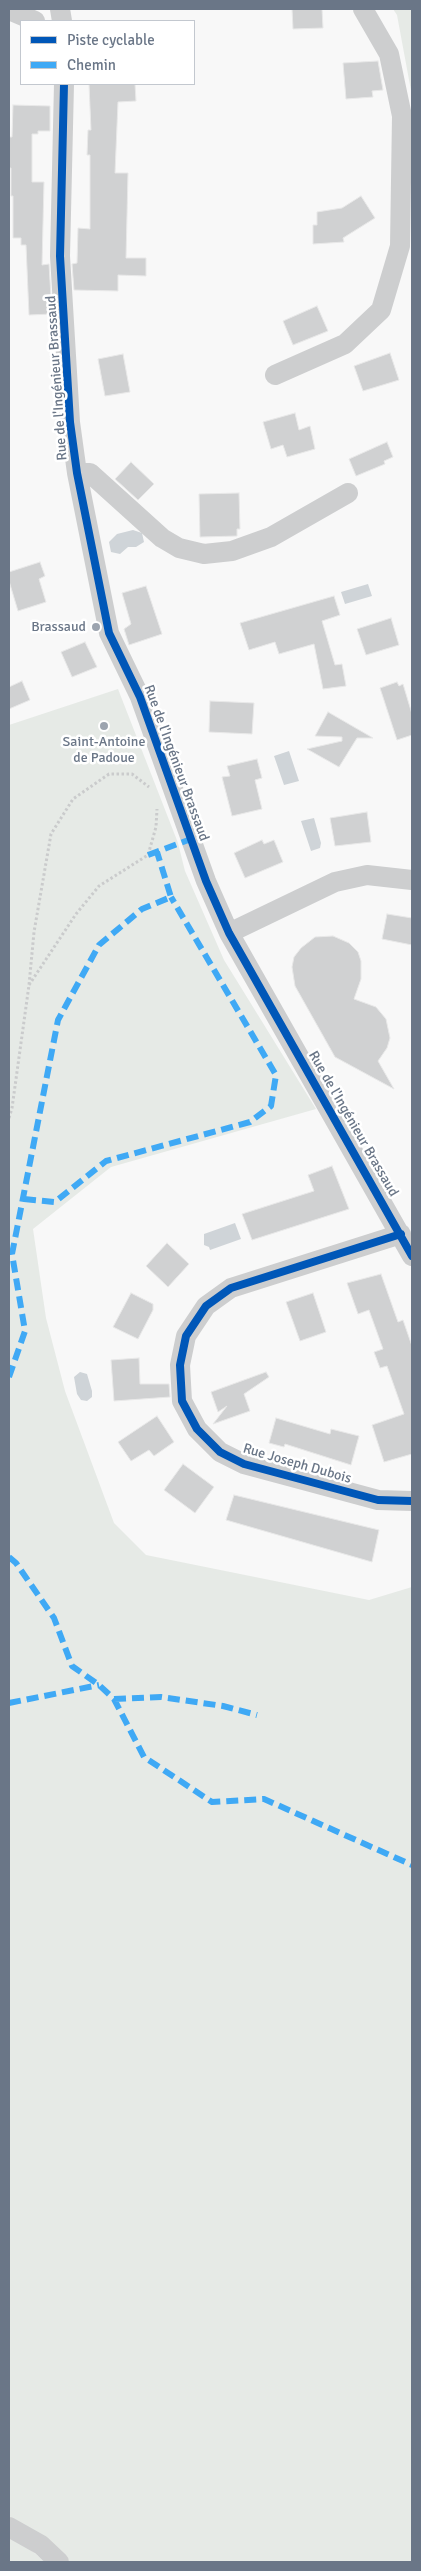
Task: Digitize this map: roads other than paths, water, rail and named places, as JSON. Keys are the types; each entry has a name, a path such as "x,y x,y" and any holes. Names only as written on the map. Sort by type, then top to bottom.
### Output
{"street":[{"path":"275,375 345,344 381,310 400,246 402,116 388,54 363,9"},
{"path":"9,10 33,20"},
{"name":"Rue de l'Ingénieur Brassaud","path":"64,85 60,256 70,422 77,473 109,633 140,697 206,881 229,933 412,1256"},
{"path":"77,473 90,473 162,538 179,548 204,554 232,551 271,537 348,493"},
{"path":"229,933 335,882 367,875 412,880"},
{"name":"Rue Joseph Dubois","path":"401,1234 231,1288 206,1306 186,1336 180,1365 182,1401 196,1429 220,1452 244,1464 378,1500 412,1501"},
{"path":"9,2526 41,2545 59,2562"}],"place":[{"name":"Brassaud","path":"96,627"},
{"name":"Saint-Antoine de Padoue","path":"104,726"}]}
